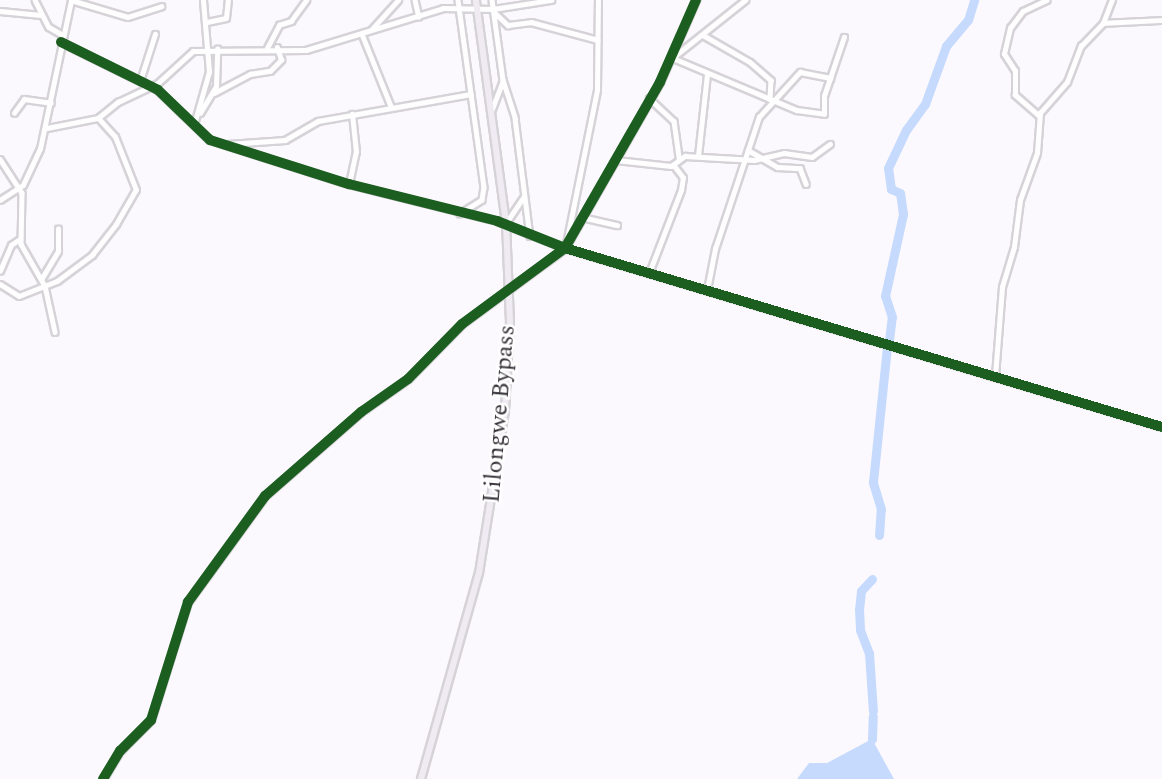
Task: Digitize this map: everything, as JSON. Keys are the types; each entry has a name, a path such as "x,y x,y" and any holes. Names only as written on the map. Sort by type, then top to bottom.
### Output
{"main road":[{"name":"Lilongwe Bypass","path":"421,779 479,573 505,411 509,292 506,223 476,0"}],"street":[{"path":"35,0 52,31 63,35"},
{"path":"55,332 46,286 20,239 20,187 47,128 71,0 128,17 161,6"},
{"path":"199,113 209,72 205,49 207,22 203,0"},
{"path":"207,22 226,18 228,0"},
{"path":"267,48 279,25 291,21 306,0"},
{"path":"372,30 398,0"},
{"path":"415,0 419,17"},
{"path":"458,0 484,195 460,214"},
{"path":"492,0 503,80 515,118 530,236"},
{"path":"47,128 98,118 118,102 151,87 188,53 205,49 306,50 443,8 493,9 551,0"},
{"path":"565,248 595,104 598,0"},
{"path":"103,779 120,751 151,720 188,602 265,496 361,412 408,379 462,324 509,292 565,248 586,218 673,58 696,0"},
{"path":"673,58 746,0"},
{"path":"1039,116 1016,95 1015,71 1004,54 1010,28 1023,11 1047,0"},
{"path":"995,376 1003,282 1014,247 1020,200 1037,153 1039,116 1067,82 1081,46 1103,23 1112,0"},
{"path":"493,9 508,25 530,22 598,40"},
{"path":"0,11 41,15"},
{"path":"1103,23 1162,20"},
{"path":"140,81 155,34"},
{"path":"362,34 391,106"},
{"path":"703,35 750,62 771,80 770,100"},
{"path":"673,58 770,100 824,114 830,78 844,37"},
{"path":"61,43 151,87 195,121 210,140 224,145 349,184 460,214 506,223 530,236 565,248 1162,427"},
{"path":"214,93 250,74 270,71 280,62 277,48"},
{"path":"195,121 214,93 220,68 218,49"},
{"path":"707,290 741,161 748,150 759,117 770,100 788,90 800,72 830,78"},
{"path":"698,156 707,74"},
{"path":"491,110 503,80"},
{"path":"224,145 285,140 315,122 391,106 471,94"},
{"path":"649,98 674,121 679,158 674,166"},
{"path":"14,113 24,99 51,103"},
{"path":"349,184 356,152 352,114"},
{"path":"0,284 19,296 46,286 95,252 135,191 115,136 98,118"},
{"path":"679,158 698,156 741,161 766,158 784,152 812,157 830,144"},
{"path":"748,150 778,167 800,168 806,184"},
{"path":"0,159 20,187"},
{"path":"616,160 674,166"},
{"path":"649,274 681,190 682,178 674,166"},
{"path":"0,200 20,187"},
{"path":"506,223 523,197"},
{"path":"586,218 617,225"},
{"path":"42,278 58,251 58,229"},
{"path":"0,271 11,245 20,239"}],"water":[{"path":"872,739 894,779 797,779 809,763 827,763"}],"waterway":[{"path":"889,340 892,317 885,296 903,214 900,193 891,189 888,168 906,130 925,104 946,46 968,20 974,0"},
{"path":"879,535 881,509 873,482 887,347"},
{"path":"872,579 861,591 859,609 860,630 869,653 873,711"},
{"path":"872,739 873,716"}],"cycle path":[{"path":"103,779 120,751 151,720 188,602 265,496 361,412 408,379 462,324 565,248 660,82 696,0"},
{"path":"61,42 158,90 210,140 349,184 497,221 565,248 1162,427"}]}
